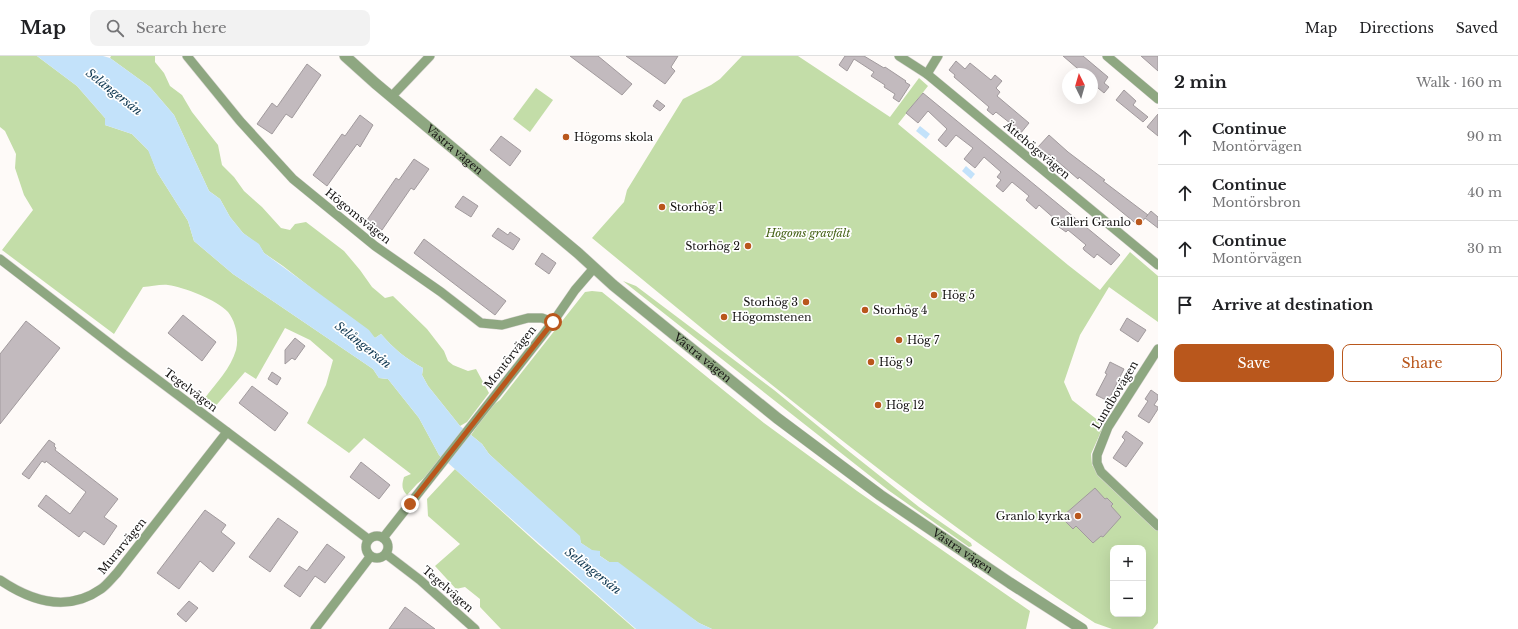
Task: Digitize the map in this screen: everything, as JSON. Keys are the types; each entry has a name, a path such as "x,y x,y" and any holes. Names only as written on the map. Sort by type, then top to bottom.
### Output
{"street":[{"name":"Högomsvägen","path":"187,56 240,121 293,179 351,228 441,292 481,323 502,325 528,318 542,318 553,322"},
{"name":"Västra vägen","path":"345,56 613,285 777,418 880,495 1010,584 1082,629"},
{"path":"392,96 430,56"},
{"name":"Ättehögsvägen","path":"899,56 926,74 1158,265"},
{"path":"926,74 938,56"},
{"path":"1107,56 1158,99"},
{"name":"Tegelvägen","path":"0,259 127,358 368,539"},
{"name":"Montörvägen","path":"383,538 553,322 575,290 594,268"},
{"name":"Lundbovägen","path":"1158,349 1108,428 1097,455 1097,463 1101,472 1158,526"},
{"name":"Murarvägen","path":"0,580 22,593 42,601 60,602 82,598 101,589 117,573 227,432"},
{"path":"375,536 383,538 388,544 386,554 378,559 370,557 367,554 365,546 368,539 375,536"},
{"name":"Tegelvägen","path":"386,554 420,580 475,629"},
{"path":"315,629 370,557"}],"green space":[{"path":"0,56 37,56 77,86 105,118 105,125 132,134 149,151 157,172 188,221 194,241 233,274 373,369 379,378 388,379 419,418 441,457 429,474 407,495 402,486 404,477 411,474 364,438 349,453 307,423 326,385 333,360 310,340 285,328 256,379 245,372 213,409 204,403 205,398 231,363 237,345 235,325 231,316 223,307 191,291 175,286 165,285 143,287 114,334 2,250 33,210 24,195 15,168 16,154 5,131 0,127"},
{"path":"111,56 155,56 155,62 164,73 170,86 182,95 192,112 218,145 222,165 234,177 244,191 262,207 281,228 290,230 295,224 306,222 344,251 372,287 385,298 393,296 427,329 444,351 448,361 453,365 468,371 476,369 489,393 467,422 460,426 428,386 422,375 423,368 400,353 381,334 375,338 283,266 264,253 259,245 243,233 230,217 220,199 209,191 174,115 150,87 110,58"},
{"name":"Högoms gravfält","path":"742,56 798,56 890,117 919,78 928,86 898,124 1068,265 1100,290 1130,252 1158,276 1158,322 1109,287 1080,335 1064,382 1072,400 1104,425 1091,454 1092,465 1158,531 1158,623 1153,629 1112,629 1095,623 1029,579 901,486 838,438 714,339 592,238 624,202 627,190 683,99 720,79"},
{"path":"536,88 553,100 530,132 513,119"},
{"path":"623,281 636,286 774,390 919,507 971,543 972,546 969,547 888,490"},
{"path":"585,292 602,292 764,423 857,491 1030,611 1026,629 712,629 699,623 581,543 579,536 489,454 482,444 471,435 490,407 500,400"},
{"path":"455,469 635,629 501,629 480,607 480,599 465,587 456,589 435,566 460,544 428,516 427,499"}],"water":[{"name":"Selångersån","path":"37,56 103,56 110,58 150,87 174,115 209,191 220,199 230,217 243,233 259,244 264,253 369,330 375,338 381,334 400,353 423,368 422,375 428,386 460,426 482,444 489,454 580,536 581,543 592,550 600,551 600,556 609,562 618,562 699,623 712,629 636,629 439,455 419,418 388,379 379,378 373,369 233,274 194,241 188,221 157,172 148,150 132,134 105,125 105,118 77,86"},
{"path":"920,126 930,134 926,139 916,131"},
{"path":"966,166 975,174 971,179 962,171"}],"building":[{"path":"570,56 598,56 632,84 622,95"},
{"path":"626,56 678,56 671,67 675,71 665,84"},
{"path":"845,56 864,56 884,68 885,67 910,85 899,102 893,98 895,94 871,76 874,72 854,59 847,71 839,65"},
{"path":"1063,56 1083,56 1097,68 1077,68"},
{"path":"1141,56 1158,56 1158,71"},
{"path":"956,61 965,69 970,63 991,80 995,75 1002,81 996,88 1000,92 997,96 1029,123 1020,134 1014,129 1015,127 996,112 993,115 987,110 989,107 954,77 955,75 949,70"},
{"path":"307,64 321,75 292,118 286,114 272,134 257,124 272,103 277,107"},
{"path":"1098,69 1108,77 1104,83 1109,87 1104,93 1098,88"},
{"path":"1124,90 1136,101 1133,105 1148,117 1143,122 1116,100"},
{"path":"923,93 1120,255 1111,265 1097,254 1094,258 1084,250 1083,248 1086,245 1068,230 1066,232 1059,227 1060,225 1056,222 1057,221 1039,205 1036,209 1026,200 1029,196 1012,182 1003,192 996,186 1001,180 997,177 1001,172 984,157 975,168 964,159 973,148 956,135 946,147 938,140 947,129 928,111 918,123 906,113"},
{"path":"657,100 665,106 660,111 653,106"},
{"path":"1158,114 1158,136 1147,127"},
{"path":"360,115 373,125 360,147 357,144 327,186 313,175 342,134 345,136"},
{"path":"1049,135 1068,152 1105,180 1103,181 1148,215 1151,211 1158,217 1158,228 1145,218 1139,226 1079,177 1078,179 1049,154 1048,156 1038,147"},
{"path":"501,136 521,151 510,166 490,150"},
{"path":"414,159 429,169 414,190 411,188 382,230 367,220 396,178 399,180"},
{"path":"463,196 478,206 471,217 455,207"},
{"path":"498,228 508,235 510,232 520,239 513,250 492,236"},
{"path":"424,239 506,301 495,315 414,253"},
{"path":"542,253 556,263 549,274 535,264"},
{"path":"183,315 216,342 202,361 168,333"},
{"path":"1127,318 1146,330 1138,342 1120,330"},
{"path":"26,321 60,348 0,424 0,354"},
{"path":"295,338 305,346 295,360 292,358 285,364 285,350"},
{"path":"1110,362 1124,369 1108,401 1096,395 1107,374 1105,373"},
{"path":"272,372 281,378 277,385 268,379"},
{"path":"252,386 288,413 275,431 239,403"},
{"path":"1151,390 1158,395 1158,399 1154,405 1158,407 1158,409 1149,423 1138,416 1148,401 1145,399"},
{"path":"1126,431 1143,443 1126,467 1113,458 1125,440 1122,437"},
{"path":"49,440 55,444 55,450 118,499 104,517 117,526 104,545 84,531 79,537 38,506 46,495 70,514 86,492 46,461 45,463 42,461 29,479 22,474"},
{"path":"361,462 390,485 379,499 350,477"},
{"name":"Granlo kyrka","path":"1095,488 1105,499 1107,498 1113,504 1111,506 1121,517 1103,537 1101,536 1093,543 1076,526 1073,529 1063,519 1066,517 1064,515"},
{"path":"205,510 226,525 221,532 235,543 213,572 200,561 179,589 157,573"},
{"path":"278,518 298,532 270,572 249,557"},
{"path":"327,544 345,557 325,583 315,576 300,597 284,586 299,566 307,571"},
{"path":"189,601 198,608 186,622 177,614"},
{"path":"405,607 435,629 389,629"}],"place":[{"name":"Högoms skola","path":"566,137"},
{"name":"Storhög 1","path":"662,207"},
{"name":"Galleri Granlo","path":"1139,222"},
{"name":"Storhög 2","path":"748,246"},
{"name":"Hög 5","path":"934,295"},
{"name":"Storhög 3","path":"806,302"},
{"name":"Storhög 4","path":"865,310"},
{"name":"Högomstenen","path":"724,317"},
{"name":"Hög 7","path":"899,340"},
{"name":"Hög 9","path":"871,362"},
{"name":"Hög 12","path":"878,405"},
{"name":"Granlo kyrka","path":"1078,516"}],"route":[{"path":"410,504 454,446 553,322"}]}
